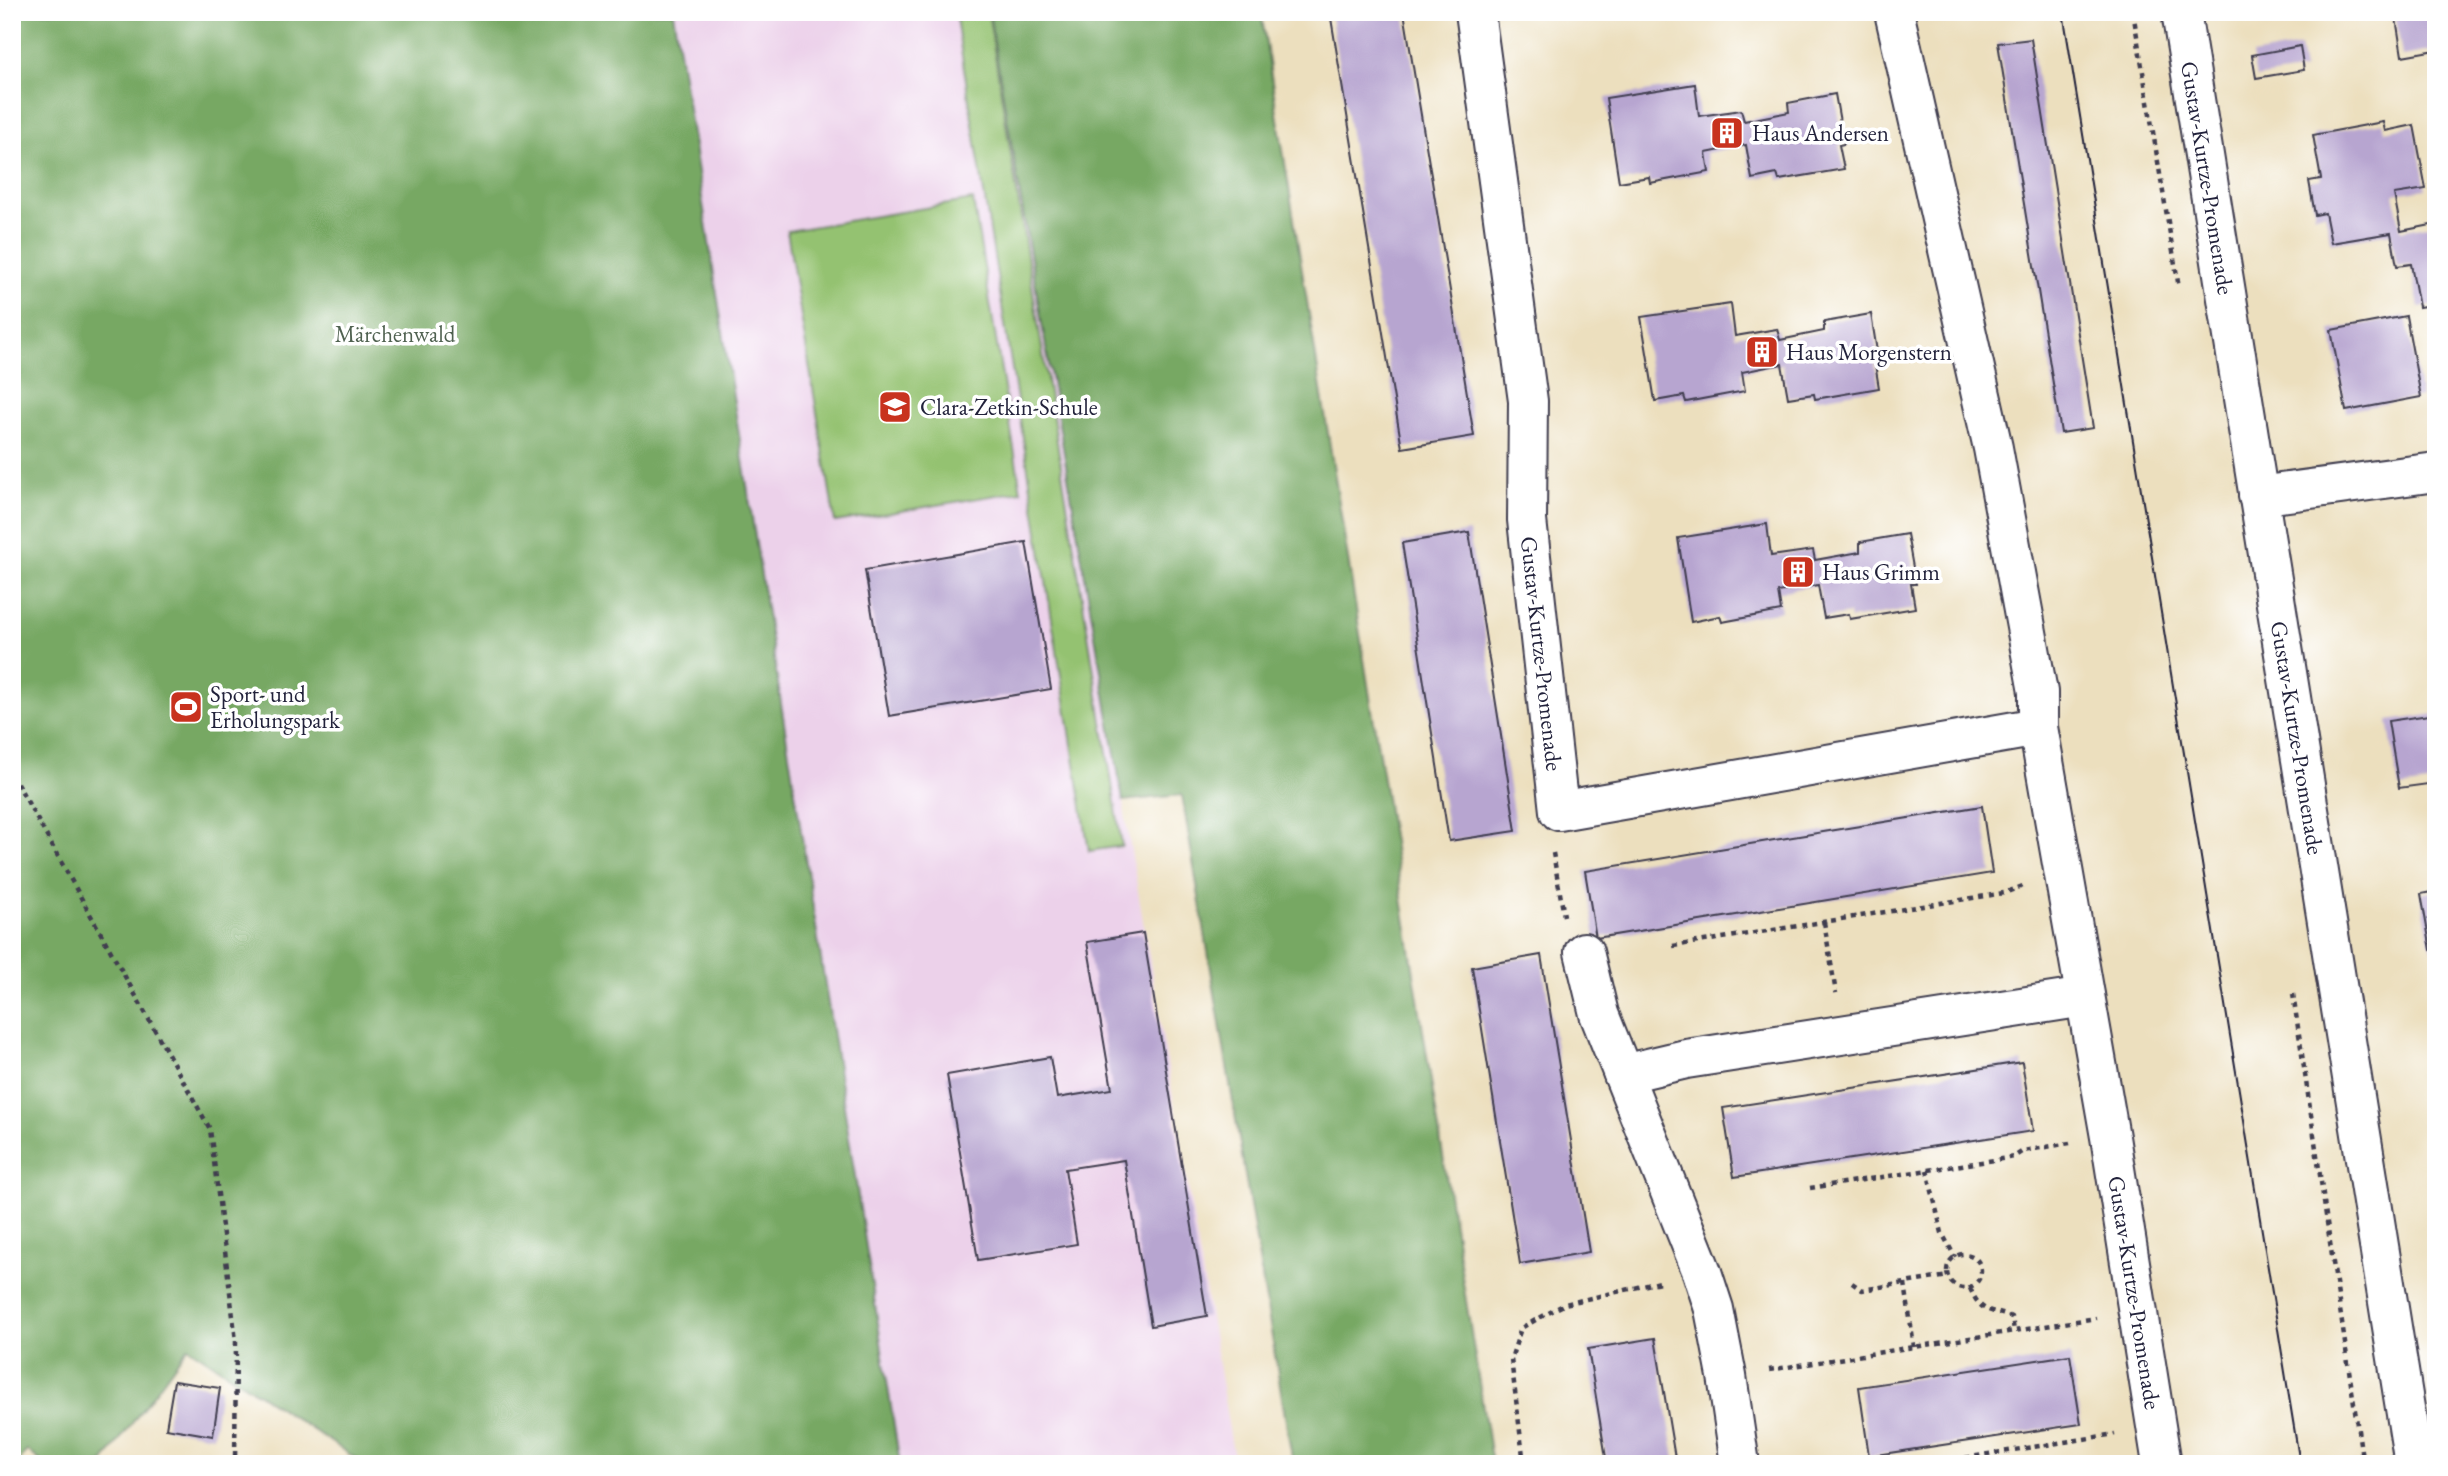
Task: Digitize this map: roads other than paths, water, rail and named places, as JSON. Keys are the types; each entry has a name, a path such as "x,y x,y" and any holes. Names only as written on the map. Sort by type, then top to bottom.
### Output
{"street":[{"name":"Gustav-Kurtze-Promenade","path":"1475,12 1528,401 1527,520 1559,811 2038,727"},
{"name":"Gustav-Kurtze-Promenade","path":"1894,12 1993,448 2038,692 2038,727 2110,1137 2159,1446"},
{"name":"Gustav-Kurtze-Promenade","path":"2181,12 2414,1464"},
{"path":"2258,496 2436,472"},
{"path":"1584,952 1599,1014 1702,1272 1714,1309 1740,1464"},
{"path":"1623,1074 1686,1059 2085,997"}],"tram line":[{"path":"2063,12 2300,1464"}],"place":[{"name":"Haus Andersen","path":"1727,133"},
{"name":"Haus Morgenstern","path":"1762,352"},
{"name":"Clara-Zetkin-Schule","path":"895,407"},
{"name":"Haus Grimm","path":"1798,572"},
{"name":"Sport- und Erholungspark","path":"186,707"}],"park label":[{"name":"Märchenwald","path":"395,334"}]}
